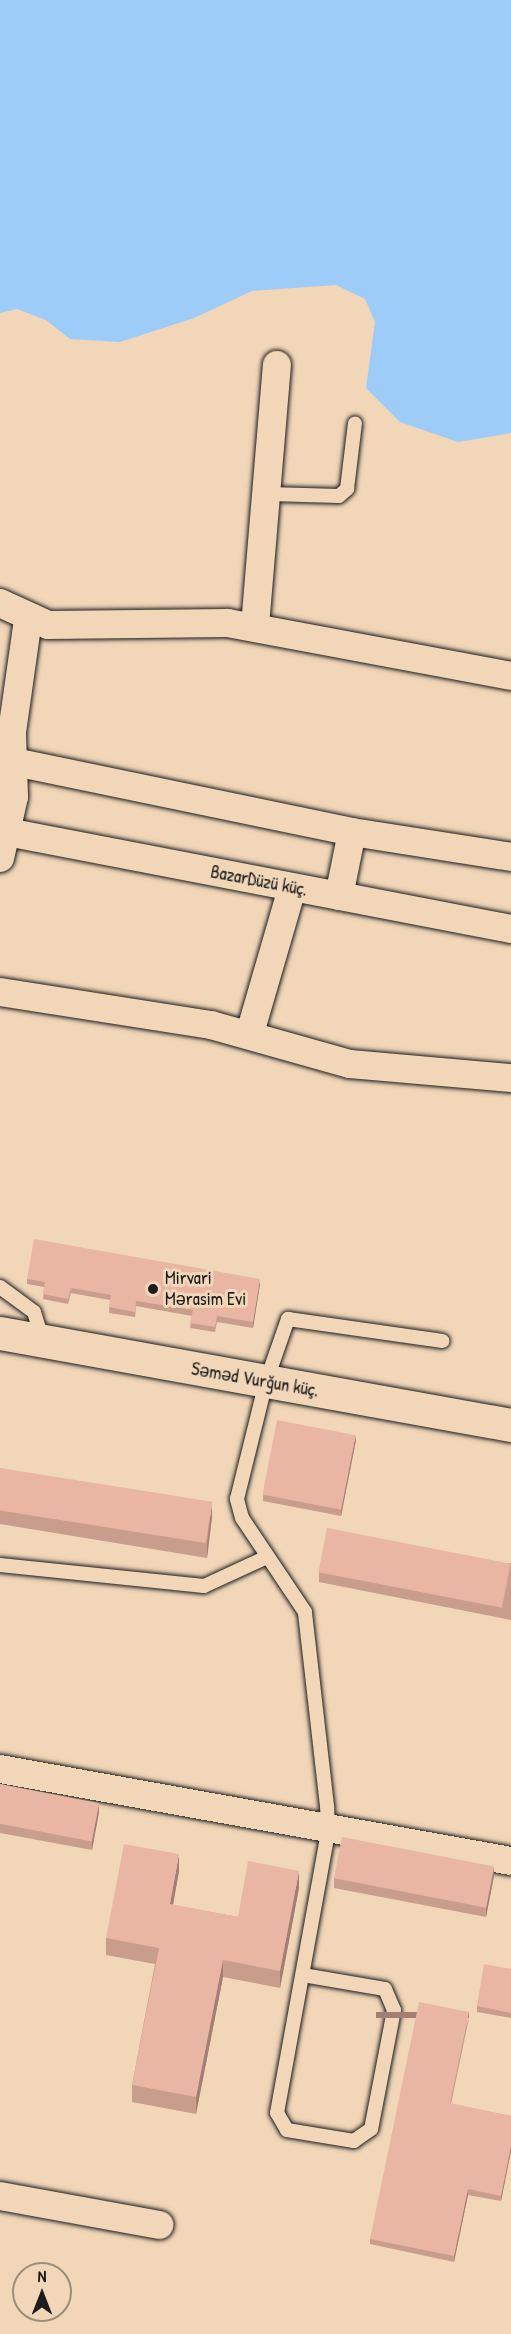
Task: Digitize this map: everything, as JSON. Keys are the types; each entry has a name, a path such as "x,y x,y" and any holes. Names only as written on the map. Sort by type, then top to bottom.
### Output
{"main road":[{"name":"Səməd Vurğun küç.","path":"0,1333 511,1425"}],"street":[{"path":"255,626 269,494 277,365"},
{"path":"0,603 28,619 82,627 255,626 511,676"},
{"path":"4,845 7,760 28,619"},
{"path":"7,760 352,832 511,858"},
{"path":"339,896 352,832"},
{"name":"BazarDüzü küç.","path":"4,845 292,888 511,929"},
{"path":"250,1033 292,888"},
{"path":"0,992 250,1033 350,1064 511,1078"},
{"path":"0,1769 328,1831 511,1861"},
{"path":"0,2196 159,2225"}],"lane":[{"path":"269,494 339,496 347,489 355,423"},
{"path":"0,1287 34,1312 42,1341"},
{"path":"303,1975 386,1989 394,2010 371,2129 354,2141 287,2130 277,2113 328,1831 305,1612 242,1518 237,1499 266,1382 288,1319 442,1341"},
{"path":"0,1565 204,1586 267,1557"}],"water":[{"path":"0,0 511,0 511,433 458,442 400,422 366,388 375,322 365,299 336,285 252,291 194,318 120,342 70,339 46,320 17,309 0,313"}],"building":[{"path":"34,1239 260,1279 253,1322 217,1316 215,1327 190,1323 193,1310 136,1301 135,1312 109,1307 111,1295 71,1288 68,1299 43,1294 45,1282 27,1279"},
{"path":"277,1420 356,1435 341,1510 262,1495"},
{"path":"0,1468 212,1502 206,1543 0,1511"},
{"path":"327,1528 511,1564 502,1608 318,1572"},
{"path":"0,1784 99,1803 92,1842 0,1824"},
{"path":"342,1837 494,1867 486,1908 334,1878"},
{"path":"124,1844 179,1854 170,1904 238,1917 248,1861 299,1871 280,1971 223,1960 196,2097 132,2085 159,1948 106,1938"},
{"path":"484,1964 511,1969 511,2013 477,2006"},
{"path":"419,2002 469,2012 450,2103 511,2116 511,2146 501,2196 468,2189 454,2256 370,2239"}],"place":[{"name":"Mirvari Mərasim Evi","path":"153,1289"}]}
